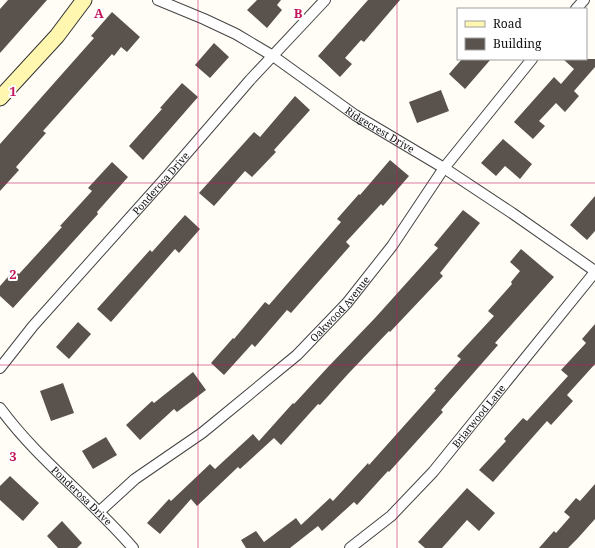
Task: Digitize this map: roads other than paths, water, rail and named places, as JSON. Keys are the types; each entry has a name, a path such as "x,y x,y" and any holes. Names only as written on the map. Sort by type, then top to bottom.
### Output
{"street":[{"path":"0,98 57,36 84,0"},
{"name":"Ridgecrest Drive","path":"158,0 236,34 273,56 355,115 444,168 512,213 595,272"},
{"name":"Ponderosa Drive","path":"0,368 33,326 273,56 325,0"},
{"path":"577,8 584,0"},
{"name":"Oakwood Avenue","path":"99,512 135,479 202,433 297,355 346,303 392,246 444,168 531,60"},
{"name":"Briarwood Lane","path":"350,548 391,516 433,472 595,272"},
{"name":"Ponderosa Drive","path":"0,408 14,427 58,473 99,512 132,548"}]}
